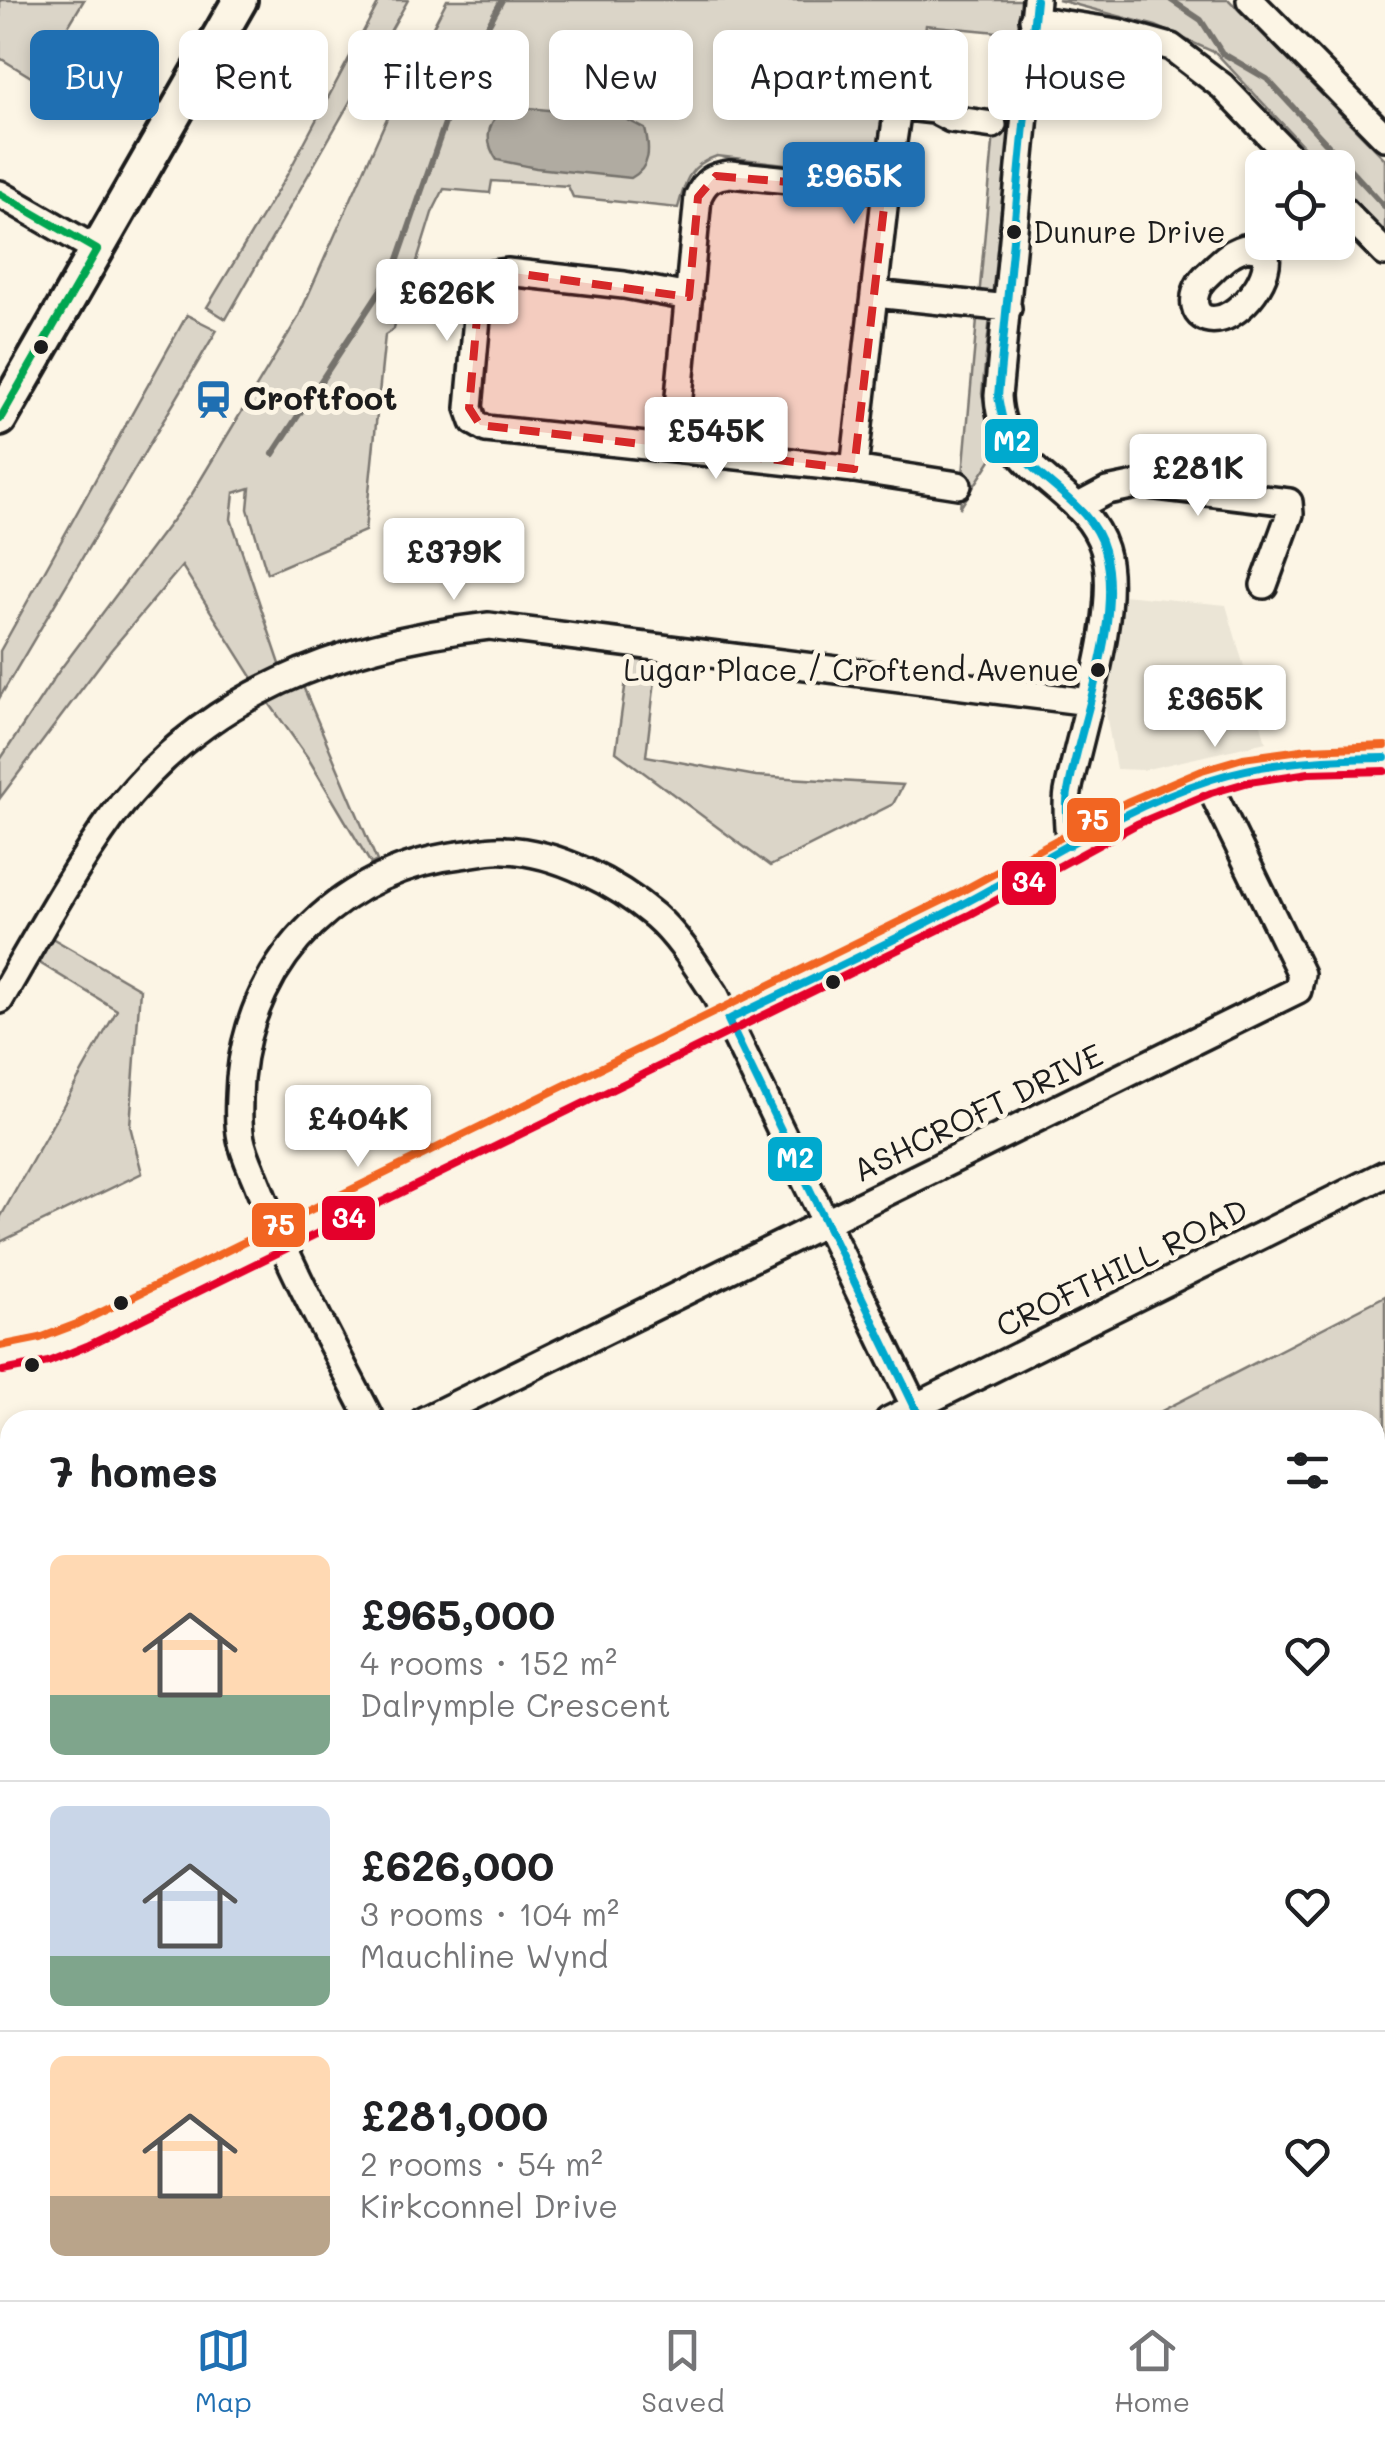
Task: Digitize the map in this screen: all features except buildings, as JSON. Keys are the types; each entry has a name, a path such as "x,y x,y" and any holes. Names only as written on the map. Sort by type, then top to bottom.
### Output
{"main road":[{"path":"0,420 240,0"}],"street":[{"path":"1250,0 1385,136"},
{"path":"1070,846 1067,796 1104,622 1108,568 1096,531 1078,507 1024,460 1003,431 998,396 1035,10 1171,46 1222,86 1284,150"},
{"path":"854,469 896,120"},
{"path":"951,120 994,124"},
{"path":"674,449 698,197 704,182 730,174 886,190"},
{"path":"0,194 98,250"},
{"path":"1355,222 1385,253"},
{"path":"688,298 624,284 508,272 492,274 480,284 469,408 474,422 486,428 854,469 958,485"},
{"path":"875,294 1008,308"},
{"path":"1078,507 1107,491 1141,484 1289,502 1290,514 1264,585"},
{"path":"0,1000 62,892 114,815 165,758 223,712 290,676 361,648 428,633 490,626 1089,702"},
{"path":"0,1360 82,1336 966,903 1132,813 1207,781 1246,770 1308,761 1385,758"},
{"name":"ASHCROFT DRIVE","path":"445,1410 1298,990 1301,974 1207,781"},
{"path":"366,1410 278,1239 240,1138 242,1057 257,1005 278,964 342,898 382,874 447,856 504,850 579,869 654,916 686,949 728,1020 916,1410"},
{"name":"CROFTHILL ROAD","path":"926,1410 1385,1174"}],"highlighted area":[{"path":"716,176 886,190 854,469 480,425 469,408 480,284 507,272 689,297 698,197"}],"shaded area":[{"path":"0,0 84,0 66,30 30,30 30,76 0,58"},
{"path":"380,0 408,0 391,30 364,30"},
{"path":"447,0 1023,0 1020,30 926,25 925,30 713,30 713,120 893,120 874,162 863,173 717,156 700,164 690,175 678,208 573,197 568,186 492,181 490,193 444,189 415,268 402,285 394,329 385,335 365,531 267,573 248,509 250,488 234,493 231,519 281,667 254,680 182,566 111,650 0,798 0,760 59,671 192,494 298,318 386,120 529,120 529,30 431,30"},
{"path":"1058,0 1229,0 1385,159 1385,234 1355,201 1355,150 1307,150 1216,53 1156,26"},
{"path":"348,60 348,105 226,319 207,307 316,120 328,120 328,98"},
{"path":"529,108 549,110 549,120 628,120 645,129 646,163 631,178 497,160 490,144 492,123 529,120"},
{"path":"995,120 1011,120 982,394 996,452 960,508"},
{"path":"187,315 217,330 0,697 0,651"},
{"path":"1123,595 1226,605 1266,742 1143,770 1116,769 1103,697"},
{"path":"629,659 657,663 646,756 756,776 903,785 893,804 770,866 616,752"},
{"path":"302,684 377,861 371,864 308,758 267,700"},
{"path":"52,938 140,989 130,1126 142,1173 0,1242 0,1218 117,1010 38,962"},
{"path":"1385,1296 1385,1410 1163,1410"}],"waterway":[{"path":"273,454 395,268 463,71 502,0"},
{"path":"1171,0 1201,20 1222,53 1267,79 1385,207"}],"transit line":[{"name":"M2","path":"1036,0 998,396 1015,447 1077,507 1098,534 1109,578 1105,639 1068,792 1069,846"},
{"path":"0,194 97,250"},
{"path":"0,419 97,250"},
{"name":"75","path":"0,1346 40,1338 77,1324 960,892 1127,802 1202,770 1243,758 1308,749 1385,746"},
{"name":"M2","path":"916,1410 728,1020 913,930 1090,833 1181,790 1233,773 1276,765 1385,758"},
{"name":"34","path":"3,1371 48,1362 87,1346 971,914 1137,824 1211,793 1249,782 1309,773 1385,771"}],"place":[{"name":"Dunure Drive","path":"1014,232"},
{"name":"Croftfoot","path":"213,399"},
{"name":"Lugar Place / Croftend Avenue","path":"1098,670"}]}
